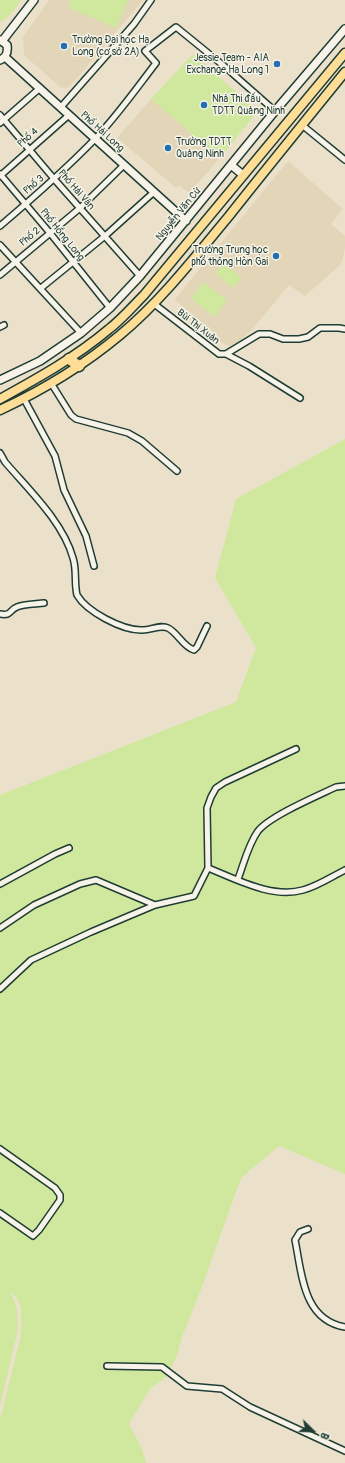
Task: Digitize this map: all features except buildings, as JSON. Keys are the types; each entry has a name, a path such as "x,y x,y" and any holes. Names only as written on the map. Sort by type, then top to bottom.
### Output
{"highway":[{"path":"69,359 79,366"}],"main road":[{"path":"0,399 48,373 110,329 144,294 345,53"},
{"path":"0,410 24,399 79,366 121,334 153,303 213,235 345,72"}],"street":[{"path":"3,59 8,52 7,45 1,40 34,0"},
{"path":"61,107 134,24 151,0"},
{"name":"Phố 3","path":"0,226 55,180 120,112 156,63 145,51 176,27 224,66 275,111"},
{"name":"Nguyễn Văn Cừ","path":"0,380 40,361 81,333 110,308 140,276 275,111 345,29"},
{"name":"Phố Hải Long","path":"3,59 40,88 186,221"},
{"path":"2,121 40,88"},
{"name":"Phố Hải Vân","path":"0,115 2,121 30,150 140,276"},
{"name":"Phố 4","path":"0,175 69,115"},
{"path":"302,125 345,160"},
{"name":"Phố 2","path":"0,275 80,208 124,165"},
{"path":"231,165 243,175"},
{"name":"Phố Hồng Long","path":"0,175 50,233 110,308"},
{"path":"41,288 73,263 154,192"},
{"path":"0,245 81,333"},
{"name":"Bùi Thị Xuân","path":"153,303 214,352 219,354 226,354 259,334 270,334 283,339 299,339 308,337 320,328 345,329"},
{"path":"226,354 254,368 300,398"},
{"path":"51,383 71,415 76,419 128,433 142,441 177,472"},
{"path":"24,399 55,456 64,490 86,536 94,566"},
{"path":"0,453 3,463 50,514 64,536 73,558 77,595 90,609 102,617 136,630 149,630 159,627 166,627 173,631 189,648 194,650 197,648 207,626"},
{"path":"0,614 6,615 11,613 17,607 44,603"},
{"path":"0,989 31,960 91,932 155,905 194,896 208,868 207,808 216,788 225,782 296,749"},
{"path":"238,879 252,841 259,830 268,821 336,787 345,786"},
{"path":"0,884 54,854 69,848"},
{"path":"208,868 274,892 289,893 317,885 345,870"},
{"path":"0,928 34,906 80,884 96,880 155,905"},
{"path":"0,1149 55,1188 60,1195 60,1200 40,1230 33,1236 0,1213"},
{"path":"308,1229 300,1232 295,1240 307,1296 326,1321 345,1327"},
{"path":"107,1366 162,1367 187,1386 222,1389 250,1407 345,1451"}],"shaded area":[{"name":"Trường Đại học Hạ Long (cơ sở 2A)","path":"49,0 143,0 78,77 69,87 65,88 60,87 24,55 23,37"},
{"name":"Trường TDTT Quảng Ninh","path":"151,99 220,158 189,193 179,185 176,188 117,138"},
{"name":"Trường Trung học phổ thông Hòn Gai","path":"288,161 343,209 331,224 345,236 345,248 342,261 339,266 305,296 289,285 249,333 238,342 228,346 215,338 217,335 175,299"}],"green space":[{"path":"0,0 21,0 14,10 0,22"},
{"path":"71,0 128,0 116,28 68,7"},
{"name":"Nhà Thi đấu TDTT Quảng Ninh","path":"193,54 258,111 220,158 151,99"},
{"path":"224,263 242,278 233,288 215,273"},
{"path":"204,282 227,301 214,317 191,298"},
{"path":"345,439 345,1174 279,1146 241,1178 200,1292 182,1337 176,1358 166,1377 150,1389 129,1424 142,1449 146,1463 0,1463 0,1420 21,1335 21,1308 17,1298 11,1292 17,1309 18,1329 0,1406 0,795 236,702 256,648 215,578 236,499"}],"place":[{"name":"Trường Đại học Hạ Long (cơ sở 2A)","path":"64,46"},
{"name":"Jessie Team - AIA Exchange Ha Long 1","path":"277,64"},
{"name":"Nhà Thi đấu TDTT Quảng Ninh","path":"204,105"},
{"name":"Trường TDTT Quảng Ninh","path":"168,148"},
{"name":"Trường Trung học phổ thông Hòn Gai","path":"276,256"}]}
